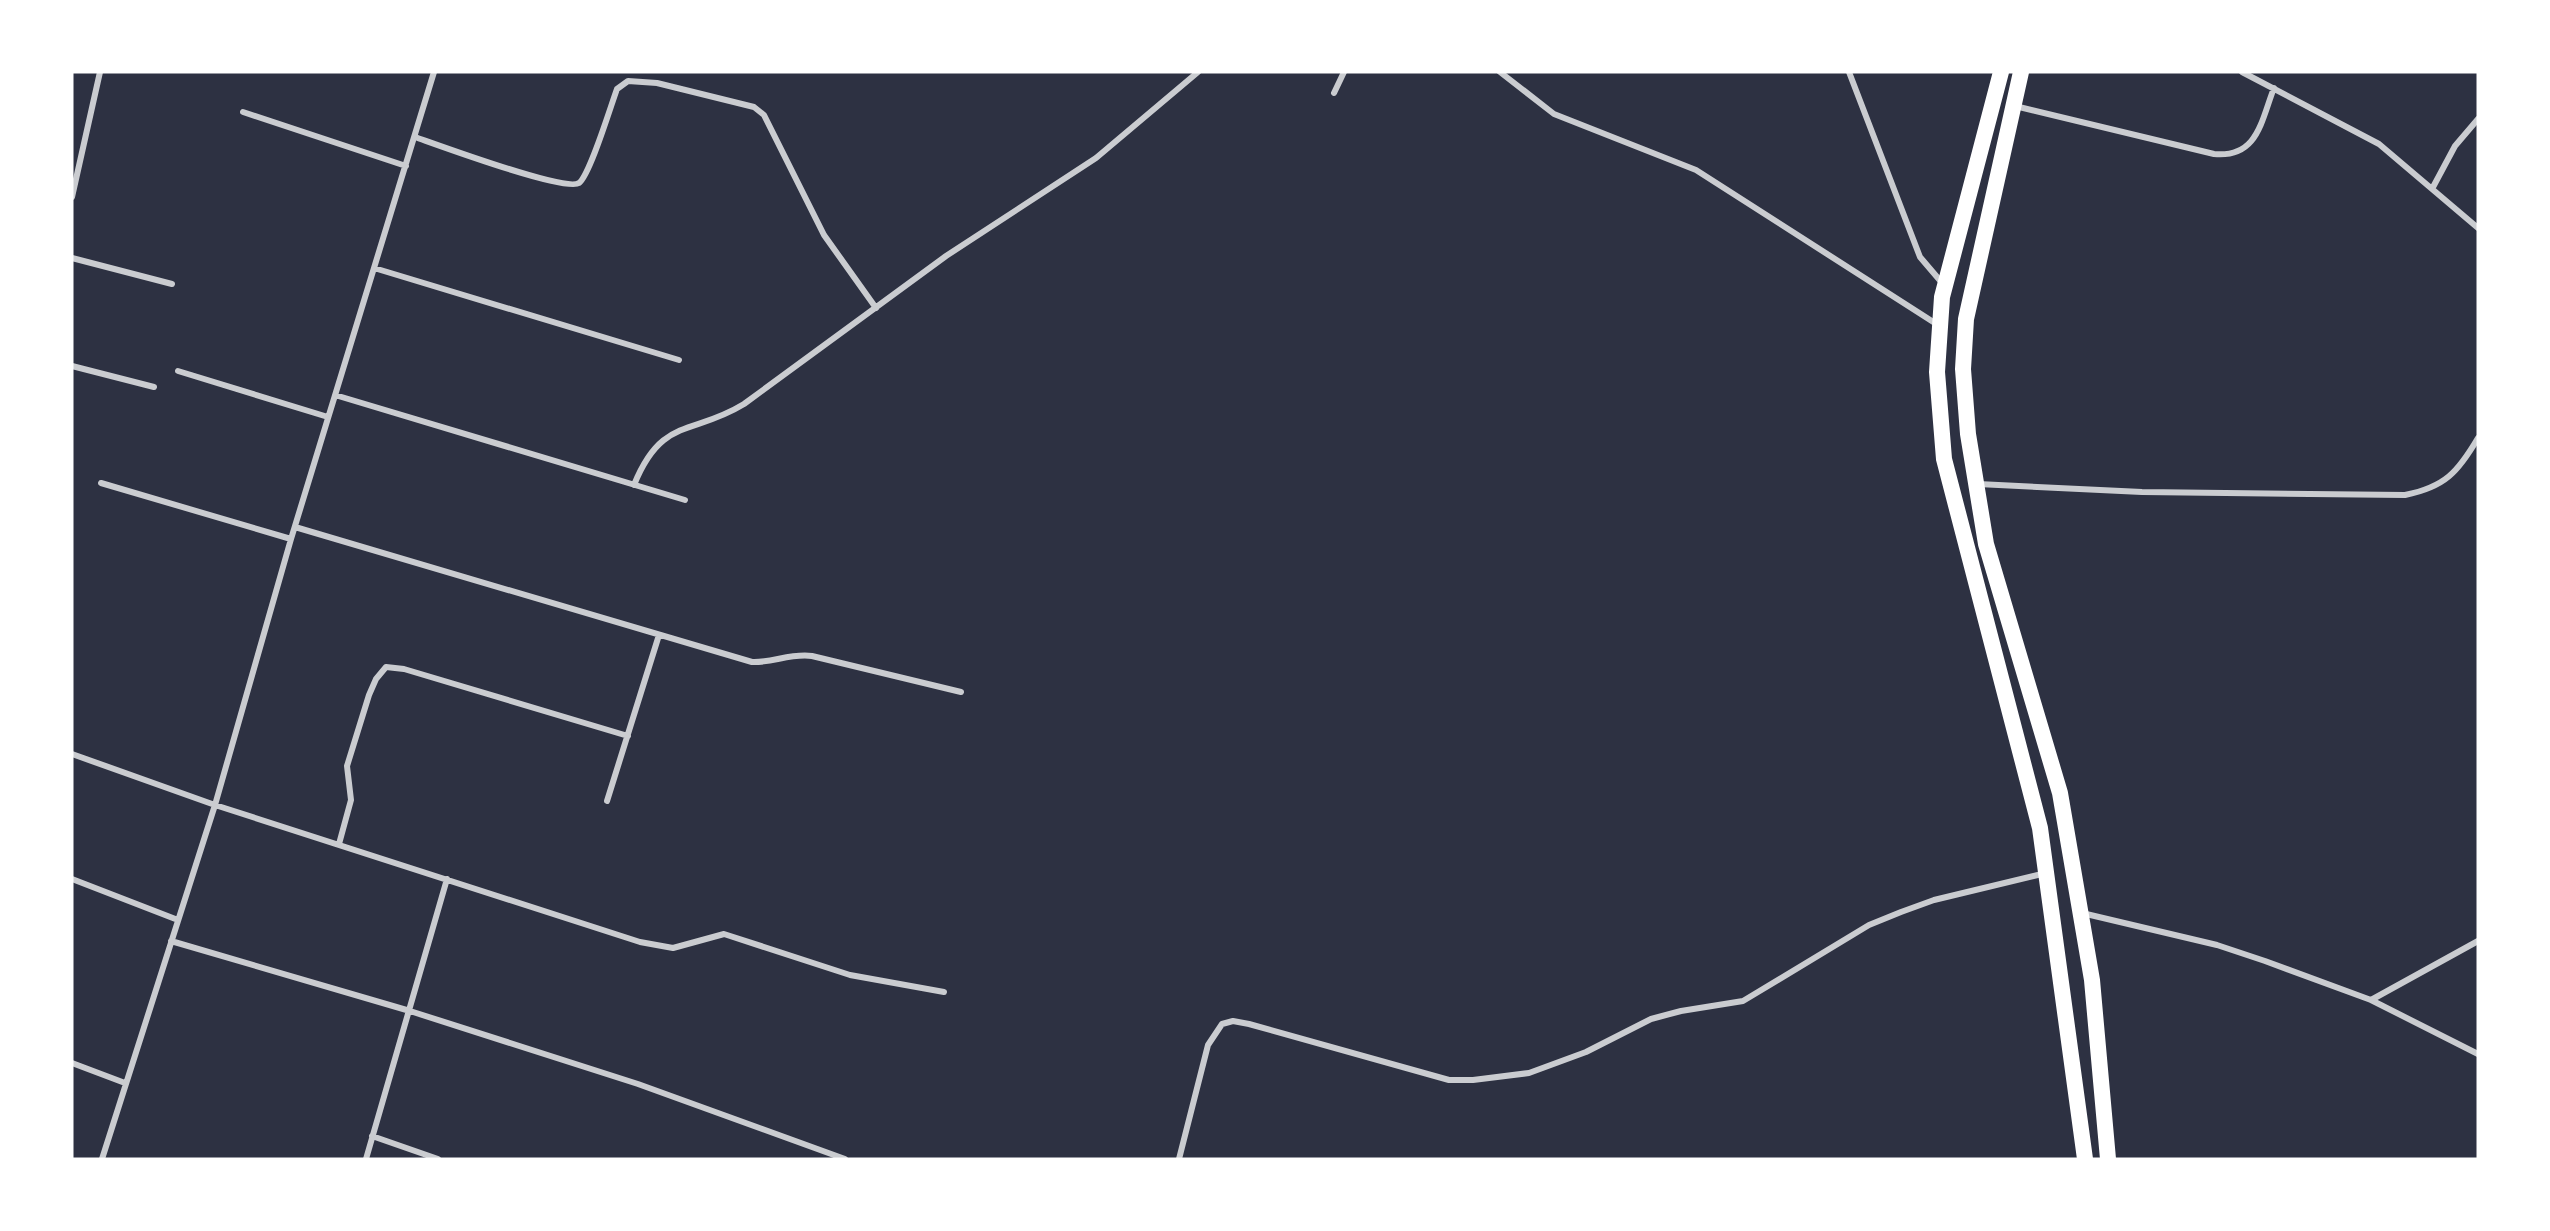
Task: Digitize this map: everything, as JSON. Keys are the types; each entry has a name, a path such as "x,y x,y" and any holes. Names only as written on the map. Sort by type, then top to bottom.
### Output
{"highway":[{"path":"2001,72 1945,285 1937,372 1944,459 2040,828 2085,1159"},
{"path":"2021,72 1966,319 1963,369 1968,434 1986,544 2060,794 2092,980 2108,1159"}],"street":[{"path":"72,197 100,72"},
{"path":"102,1159 215,805 291,539 434,72"},
{"path":"634,485 646,458 671,433 732,411 946,256 1096,158 1198,72"},
{"path":"1335,93 1344,72"},
{"path":"1500,72 1554,114 1696,170 1940,326"},
{"path":"1850,72 1920,257 1945,285"},
{"path":"2242,72 2368,137 2478,228"},
{"path":"415,137 549,181 573,185 579,183 587,170 617,89 628,81 657,83 754,107 764,115 824,235 876,308"},
{"path":"2014,105 2190,149 2229,155 2249,145 2274,88"},
{"path":"243,112 406,166"},
{"path":"2432,189 2455,146 2478,119"},
{"path":"2469,129 2478,127"},
{"path":"72,258 172,284"},
{"path":"374,268 679,360"},
{"path":"72,366 154,387"},
{"path":"178,371 328,417"},
{"path":"335,395 685,500"},
{"path":"1976,484 2142,492 2405,495 2438,486 2450,477 2478,438"},
{"path":"100,483 291,539"},
{"path":"295,527 752,662 766,662 797,654 812,656 961,692"},
{"path":"608,801 659,635"},
{"path":"339,844 351,800 347,766 369,695 376,679 386,667 404,669 628,736"},
{"path":"72,754 215,805 648,944 673,948 724,934 850,975 944,992"},
{"path":"1179,1159 1208,1045 1222,1024 1233,1022 1249,1024 1449,1080 1473,1080 1529,1073 1586,1052 1650,1019 1681,1011 1743,1001 1869,925 1901,912 1934,900 2046,873"},
{"path":"72,879 178,920"},
{"path":"366,1159 447,879"},
{"path":"2080,913 2217,945 2371,1000 2478,1054"},
{"path":"171,941 410,1011 638,1084 845,1159"},
{"path":"2371,1000 2478,941"},
{"path":"72,1063 125,1083"},
{"path":"372,1136 438,1159"}]}
